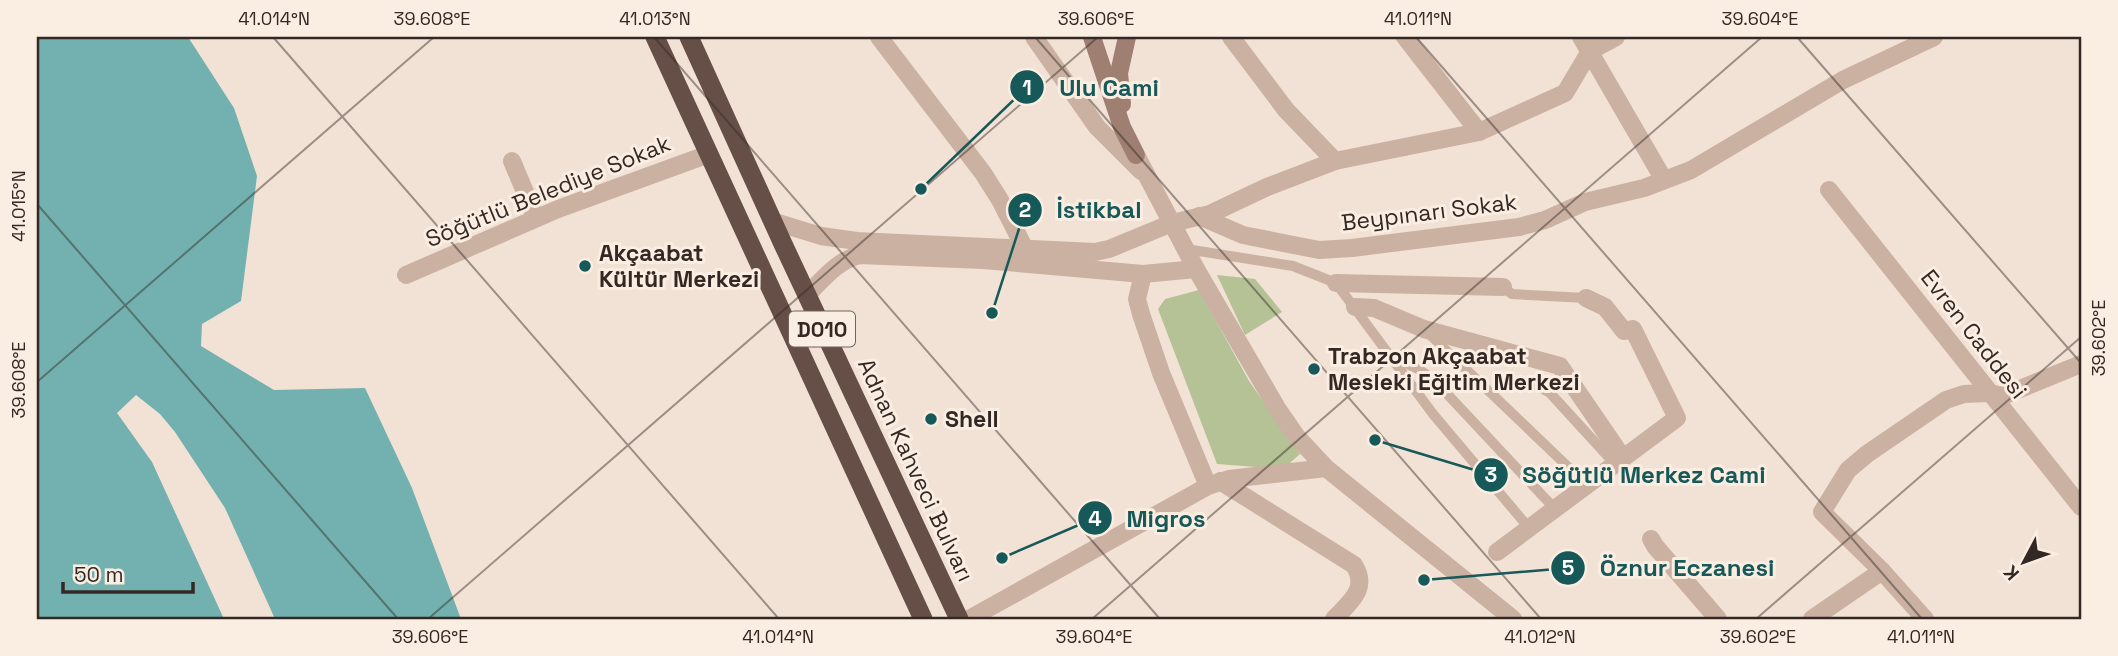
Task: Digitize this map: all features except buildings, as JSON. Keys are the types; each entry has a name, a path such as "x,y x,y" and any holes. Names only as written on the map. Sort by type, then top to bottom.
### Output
{"highway":[{"name":"D010","path":"654,37 923,619"},
{"name":"Adnan Kahveci Bulvarı","path":"689,37 772,221 959,619"}],"main road":[{"path":"1092,37 1122,127 1136,155"},
{"path":"1127,37 1121,57 1119,84 1136,155"}],"street":[{"path":"879,37 983,173 1025,249"},
{"path":"1034,37 1097,127 1153,184"},
{"path":"1231,37 1286,110 1335,161"},
{"path":"1405,37 1479,132"},
{"path":"1586,44 1616,37"},
{"name":"Beypınarı Sokak","path":"1199,216 1243,235 1319,250 1518,227 1545,220 1585,202 1644,188 1691,170 1843,80 1934,37"},
{"path":"772,221 821,236 857,241 1095,252 1172,223 1199,216 1335,161 1479,132 1565,93 1586,44"},
{"path":"1586,44 1664,180"},
{"name":"Söğütlü Belediye Sokak","path":"405,275 536,218 709,154"},
{"path":"1136,155 1196,269 1277,408 1297,437 1326,468 1513,619"},
{"path":"512,161 536,218"},
{"name":"Evren Caddesi","path":"1829,190 2081,507"},
{"path":"807,295 846,259 859,255 983,260 1143,274 1196,269"},
{"path":"1143,274 1138,299 1141,314 1161,373 1214,484 1354,565 1360,574 1357,594 1334,619"},
{"path":"1336,283 1503,287"},
{"path":"1497,552 1677,418 1633,330 1624,331 1605,307 1586,298"},
{"path":"1355,307 1374,308 1423,329 1560,366 1619,461"},
{"path":"1925,619 1882,571 1822,512 1848,470 1946,400 1964,394 1989,393 2003,396 2081,364"},
{"path":"969,619 1214,484 1326,468"},
{"path":"1651,539 1718,619"},
{"path":"1812,619 1882,571"}],"lane":[{"path":"1186,249 1293,266 1336,283 1433,414 1529,528"},
{"path":"1503,287 1512,294 1586,298"},
{"path":"1423,329 1587,485"},
{"path":"1391,357 1420,370 1434,380 1555,509"},
{"path":"1534,384 1550,393 1619,461"}],"green space":[{"path":"1217,275 1255,279 1282,312 1245,335"},
{"path":"1199,290 1249,381 1300,454 1283,469 1217,464 1158,309 1165,299"}],"water":[{"path":"37,37 188,37 234,108 257,176 241,301 202,324 201,346 274,390 365,388 412,488 461,619 275,619 225,508 175,432 160,414 136,395 117,413 152,462 224,619 37,619"}],"place":[{"name":"Ulu Cami","path":"921,189"},
{"name":"Akçaabat Kültür Merkezi","path":"585,266"},
{"name":"İstikbal","path":"992,313"},
{"name":"Trabzon Akçaabat Mesleki Eğitim Merkezi","path":"1314,369"},
{"name":"Shell","path":"931,419"},
{"name":"Söğütlü Merkez Cami","path":"1375,440"},
{"name":"Migros","path":"1002,558"},
{"name":"Öznur Eczanesi","path":"1424,580"}]}
